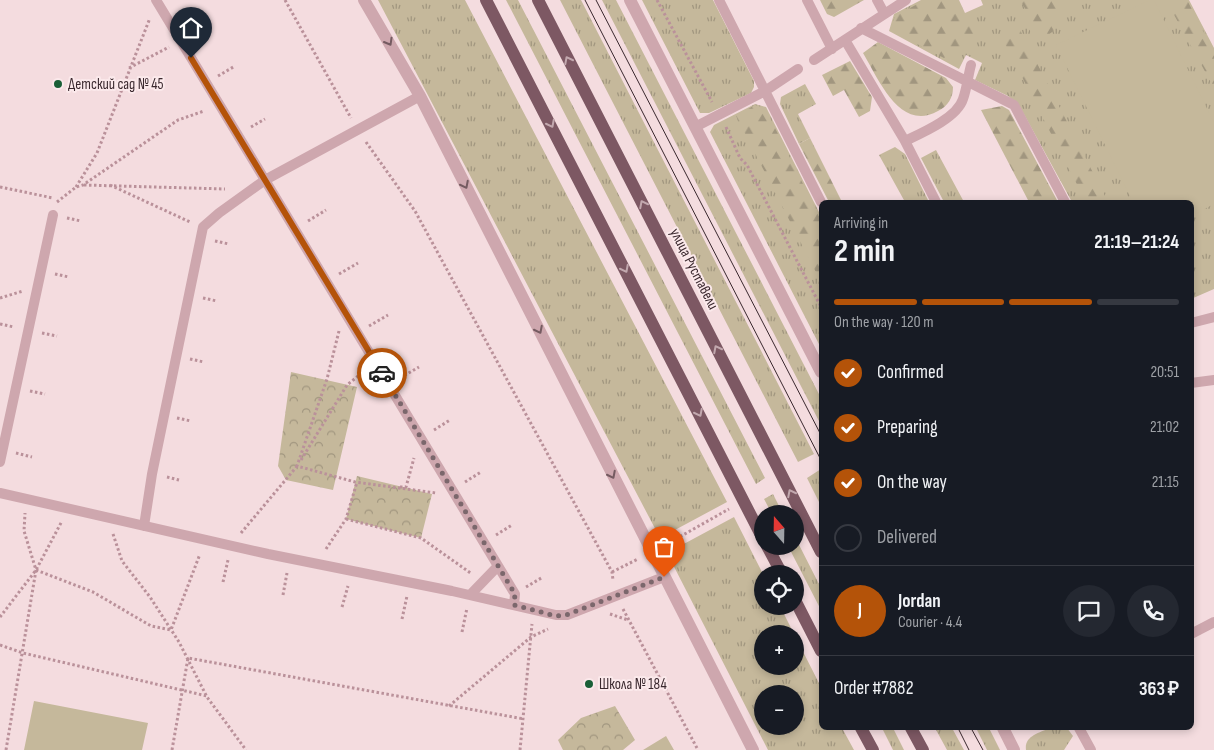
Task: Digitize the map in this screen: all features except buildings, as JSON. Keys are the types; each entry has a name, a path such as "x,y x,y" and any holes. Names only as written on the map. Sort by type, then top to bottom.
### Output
{"main road":[{"path":"486,0 754,521"},
{"name":"улица Руставели","path":"538,0 819,548"},
{"path":"803,615 819,646"},
{"path":"862,730 873,750"},
{"path":"912,730 923,750"}],"street":[{"path":"364,0 420,96 754,750"},
{"path":"630,0 819,368"},
{"path":"1004,730 1014,750"}],"lane":[{"path":"156,0 515,594 514,605"},
{"path":"719,0 820,200"},
{"path":"807,0 832,49"},
{"path":"876,0 884,13"},
{"path":"814,60 860,28 906,0"},
{"path":"860,28 1014,105 1064,200"},
{"path":"845,40 905,141 935,200"},
{"path":"905,141 932,128 954,112 963,100 971,65"},
{"path":"695,127 765,91 798,69"},
{"path":"144,526 152,474 203,228 218,213 252,191 265,180 420,96"},
{"path":"0,462 53,215"},
{"path":"1194,322 1214,317"},
{"path":"1194,383 1214,380"},
{"path":"0,493 205,540 470,595 556,616 566,615 615,594 664,577"},
{"path":"470,595 498,566"},
{"path":"1194,632 1214,622"},
{"path":"1080,730 1091,750"}],"path":[{"path":"285,0 357,130 415,211 612,572 615,594 698,750"},
{"path":"657,0 720,114 740,158 746,165 819,303"},
{"path":"76,187 97,153 128,68 151,15"},
{"path":"128,68 181,41"},
{"path":"0,186 58,200 178,120 204,110"},
{"path":"83,184 252,191"},
{"path":"107,184 203,228"},
{"path":"294,229 326,210"},
{"path":"326,282 358,263"},
{"path":"297,466 327,379 344,311"},
{"path":"357,333 388,315"},
{"path":"223,582 231,545 297,466 347,385 358,378 374,360"},
{"path":"388,385 419,367"},
{"path":"355,482 406,487 421,438"},
{"path":"297,466 355,482 432,494 452,490"},
{"path":"326,549 346,520 355,482"},
{"path":"6,750 36,570 24,531 25,499"},
{"path":"0,617 36,570 69,508"},
{"path":"664,545 730,508"},
{"path":"107,517 122,561 172,630 207,697 246,750"},
{"path":"346,520 421,538 482,582"},
{"path":"172,630 205,540"},
{"path":"612,572 643,556"},
{"path":"283,595 290,558"},
{"path":"36,570 93,592 151,626 172,630"},
{"path":"342,607 351,571"},
{"path":"402,619 410,582"},
{"path":"462,632 470,595"},
{"path":"520,750 533,609"},
{"path":"449,706 531,637"},
{"path":"0,645 23,653 207,697"},
{"path":"172,750 188,658"},
{"path":"188,658 524,719"}],"green space":[{"path":"378,0 465,0 727,502 660,538"},
{"path":"506,0 518,0 765,478 756,484"},
{"path":"560,0 581,0 814,454 798,462"},
{"path":"602,0 616,0 819,394 819,421"},
{"path":"642,0 713,0 754,81 751,93 709,113 700,113"},
{"path":"820,0 864,0 834,17 827,14"},
{"path":"921,0 959,0 965,13 983,5 981,0 1189,0 1214,48 1214,289 1194,298 1194,200 1071,200 1020,107 1008,96 975,80 982,63 966,55 959,69 889,31 894,14"},
{"path":"925,0 957,0 976,39 944,58 890,30 895,16"},
{"path":"1016,0 1062,0 1061,14 1056,28 1046,36 1031,34 1026,10"},
{"path":"1150,0 1154,0 1214,123 1214,204 1194,214 1194,200 1132,200 1056,45"},
{"path":"1166,0 1187,0 1214,52 1214,88"},
{"path":"1013,26 1020,30 1107,200 1085,200 1002,38 1004,31"},
{"path":"878,42 946,78 953,87 951,98 947,104 942,109 924,116 912,115 902,109 883,88 863,53"},
{"path":"850,61 872,97 870,111 859,117 844,90 833,96 822,75"},
{"path":"805,84 816,104 798,114 810,138 799,144 780,104 781,97"},
{"path":"755,104 766,107 819,212 819,344 710,132 714,125"},
{"path":"755,105 765,108 819,216 819,278 736,116"},
{"path":"1002,106 1009,110 1057,200 1028,200 981,110"},
{"path":"810,138 841,200 828,200 799,144"},
{"path":"895,147 905,154 928,200 904,200 879,155"},
{"path":"936,150 963,200 943,200 921,158"},
{"path":"291,372 357,387 333,490 286,480 278,466"},
{"path":"819,470 819,502 807,478"},
{"path":"357,476 432,494 421,538 346,519"},
{"path":"773,494 778,505 767,505 764,499"},
{"path":"734,517 758,565 754,565 754,615 784,615 790,625 754,625 754,675 804,675 804,654 819,683 819,730 843,730 854,750 768,750 760,735 804,735 804,685 754,685 754,723 667,553"},
{"path":"793,555 804,555 819,584 819,606 804,577 804,565 798,565"},
{"path":"34,701 148,723 142,750 24,750"},
{"path":"615,706 635,740 623,750 563,750 558,740 581,718"},
{"path":"883,730 894,730 904,750 893,750"},
{"path":"936,730 953,730 964,750 947,750"},
{"path":"977,730 990,730 1000,750 987,750"},
{"path":"1045,730 1068,730 1073,736 1064,750 1026,750 1027,741 1037,733"},
{"path":"666,736 674,750 643,750"}],"tram line":[{"path":"585,0 819,456"},
{"path":"596,0 819,431"},
{"path":"959,730 969,750"},
{"path":"972,730 983,750"}],"way so far":[{"path":"382,373 515,594 514,605 556,616 566,615 615,594 664,577"}],"place":[{"name":"Детский сад № 45","path":"58,84"},
{"name":"Школа № 184","path":"589,684"}],"route":[{"path":"191,58 382,373"}]}
